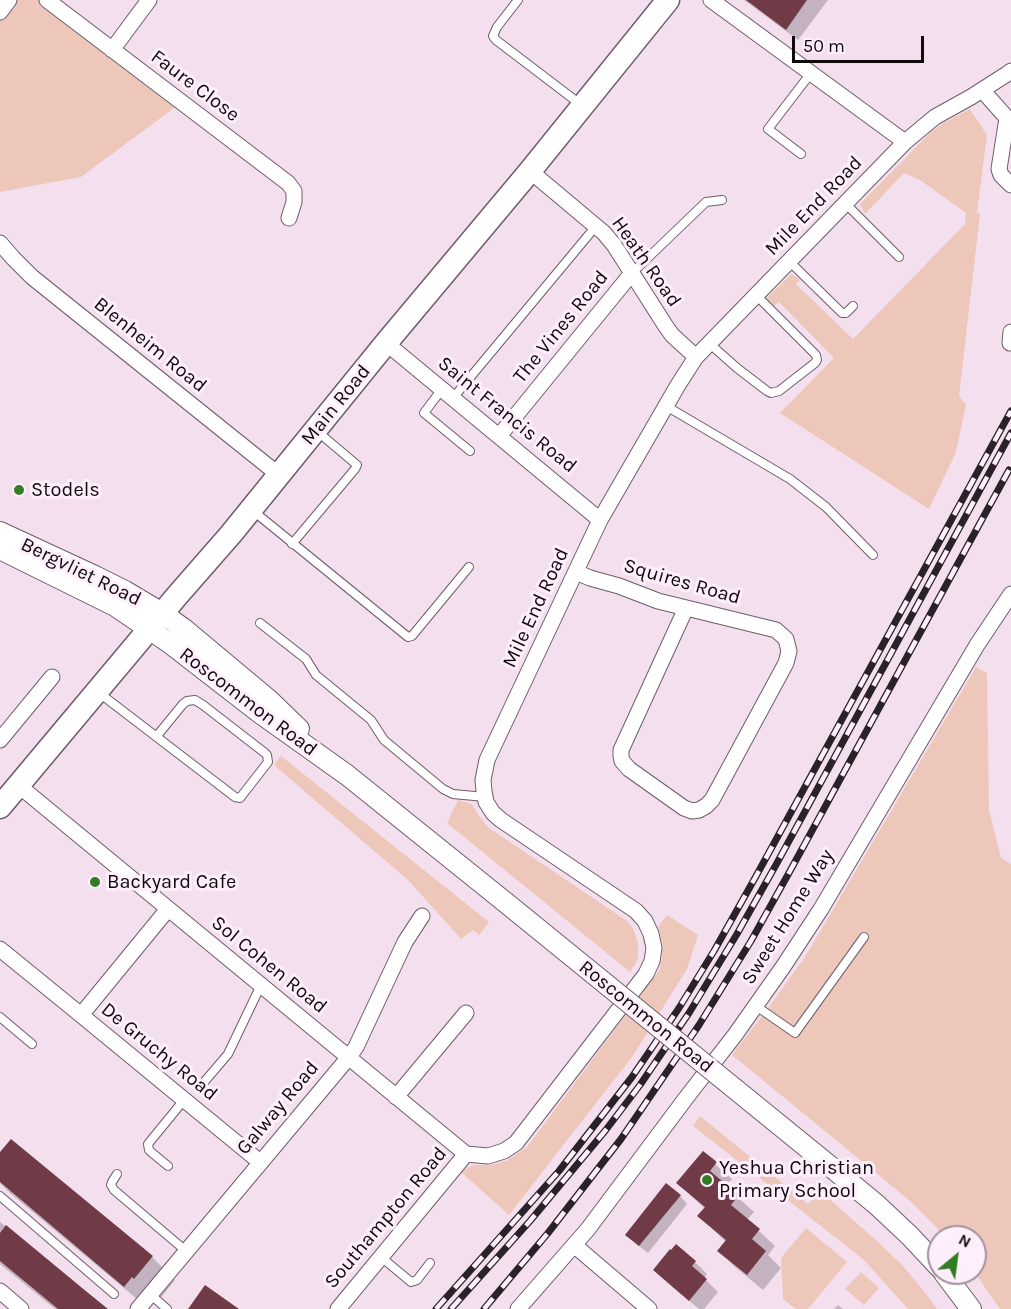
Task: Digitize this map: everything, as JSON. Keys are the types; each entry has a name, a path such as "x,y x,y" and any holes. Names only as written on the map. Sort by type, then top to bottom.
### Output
{"main road":[{"name":"Main Road","path":"0,807 251,509 530,171 583,106 658,4"}],"street":[{"path":"0,12 9,0"},
{"name":"Faure Close","path":"47,0 288,183 294,191 294,202 289,218"},
{"path":"112,50 149,0"},
{"path":"711,0 905,142"},
{"name":"Mile End Road","path":"485,797 483,780 488,760 600,520 696,357 905,142 935,117 1011,71"},
{"path":"982,90 1007,118 999,169 1001,175 1011,185"},
{"name":"Heath Road","path":"530,171 596,226 614,245 665,325 696,357"},
{"name":"Blenheim Road","path":"0,243 32,277 279,475"},
{"name":"The Vines Road","path":"499,436 632,273"},
{"name":"Saint Francis Road","path":"386,343 600,520"},
{"name":"Bergvliet Road","path":"0,532 125,591 156,622"},
{"name":"Bergvliet Road","path":"0,549 115,606 156,622"},
{"name":"Squires Road","path":"576,572 658,601 776,630 786,639 789,651 786,663 712,800 699,810 692,811 684,808 629,769 621,756 621,750 686,608"},
{"name":"Sweet Home Way","path":"518,1309 619,1189 783,967 821,909 977,645 1011,594"},
{"name":"Roscommon Road","path":"156,622 184,629 269,700 347,774 836,1171 877,1205 927,1254"},
{"path":"0,740 52,677"},
{"name":"Sol Cohen Road","path":"18,785 466,1154"},
{"path":"466,1154 488,1156 504,1151 516,1143 646,974 652,961 654,948 645,921 636,911 501,820 493,813 485,797"},
{"name":"De Gruchy Road","path":"168,909 81,1015 260,1162"},
{"name":"Galway Road","path":"138,1309 349,1057 356,1047 405,942 422,916"},
{"path":"0,949 81,1015"},
{"path":"396,1097 466,1013"},
{"name":"Southampton Road","path":"338,1309 466,1154"},
{"path":"574,1245 649,1309"},
{"path":"953,1285 970,1309"},
{"path":"0,1291 21,1309"}],"lane":[{"path":"518,0 496,27 493,36 583,106"},
{"path":"801,154 768,129 811,73"},
{"path":"632,273 706,202 722,200"},
{"path":"845,203 899,257"},
{"path":"470,451 424,413 447,394 596,226"},
{"path":"789,261 842,313 846,313 853,306"},
{"path":"710,344 737,368 771,393 779,392 815,363 816,355 756,295"},
{"path":"666,406 790,479 826,507 873,555"},
{"path":"292,544 356,467 356,464 315,430"},
{"path":"251,509 408,638 469,567"},
{"path":"260,623 306,658 316,675 371,720 384,740 443,789 453,794 485,797"},
{"path":"97,691 156,737 238,798 268,762 265,753 195,700 183,704 156,737"},
{"path":"756,1005 795,1033 864,937"},
{"path":"206,1081 228,1054 261,985"},
{"path":"0,1017 32,1044"},
{"path":"168,1166 149,1150 148,1144 184,1100"},
{"path":"117,1174 111,1185 114,1190 186,1251"},
{"path":"0,1196 114,1294"},
{"path":"381,1257 411,1282 417,1280 430,1263"},
{"path":"150,1294 167,1309"}],"shaded area":[{"path":"9,0 47,0 182,102 81,177 0,192 0,12"},
{"path":"970,109 987,135 959,396 966,405 956,452 929,509 780,413 834,358 779,302 772,308 766,299 791,274 800,279 796,284 853,339 965,224 966,213 920,180 904,173 865,214 860,204 930,133"},
{"path":"976,667 987,673 989,810 1001,858 1011,864 1011,1309 1000,1309 983,1285 987,1285 987,1225 934,1225 909,1200 732,1055 805,957"},
{"path":"281,756 489,922 479,935 473,930 461,939 408,880 274,765"},
{"path":"458,800 472,804 489,828 627,921 633,928 638,943 638,957 630,972 447,823"},
{"path":"667,915 698,935 687,969 632,1057 509,1215 461,1172 474,1165 491,1165 506,1161 527,1147 660,969 663,946 658,927"},
{"path":"700,1116 808,1204 820,1191 902,1265 937,1309 908,1309 863,1259 693,1126"},
{"path":"806,1228 847,1262 808,1309 796,1309 783,1299 781,1258"},
{"path":"861,1272 879,1288 864,1305 845,1289"}],"building":[{"path":"746,0 807,0 786,30"},
{"path":"11,1139 153,1256 134,1279 132,1277 124,1287 0,1182 0,1152"},
{"path":"703,1151 717,1162 710,1171 739,1195 731,1205 760,1229 752,1239 766,1251 747,1275 717,1251 726,1240 697,1216 705,1207 676,1183"},
{"path":"666,1183 681,1195 639,1246 625,1235"},
{"path":"6,1225 108,1309 58,1309 0,1261 0,1233"},
{"path":"676,1244 696,1261 692,1266 707,1279 689,1301 653,1270"},
{"path":"205,1285 239,1309 188,1309"}],"railway":[{"path":"436,1309 559,1171 632,1077 679,1008 755,878 1011,411"},
{"path":"451,1309 530,1221 605,1131 640,1085 689,1013 777,863 1011,433"},
{"path":"484,1309 548,1233 621,1139 699,1025 751,941 1009,470"}],"place":[{"name":"Stodels","path":"19,490"},
{"name":"Backyard Cafe","path":"95,882"},
{"name":"Yeshua Christian Primary School","path":"707,1180"}]}
